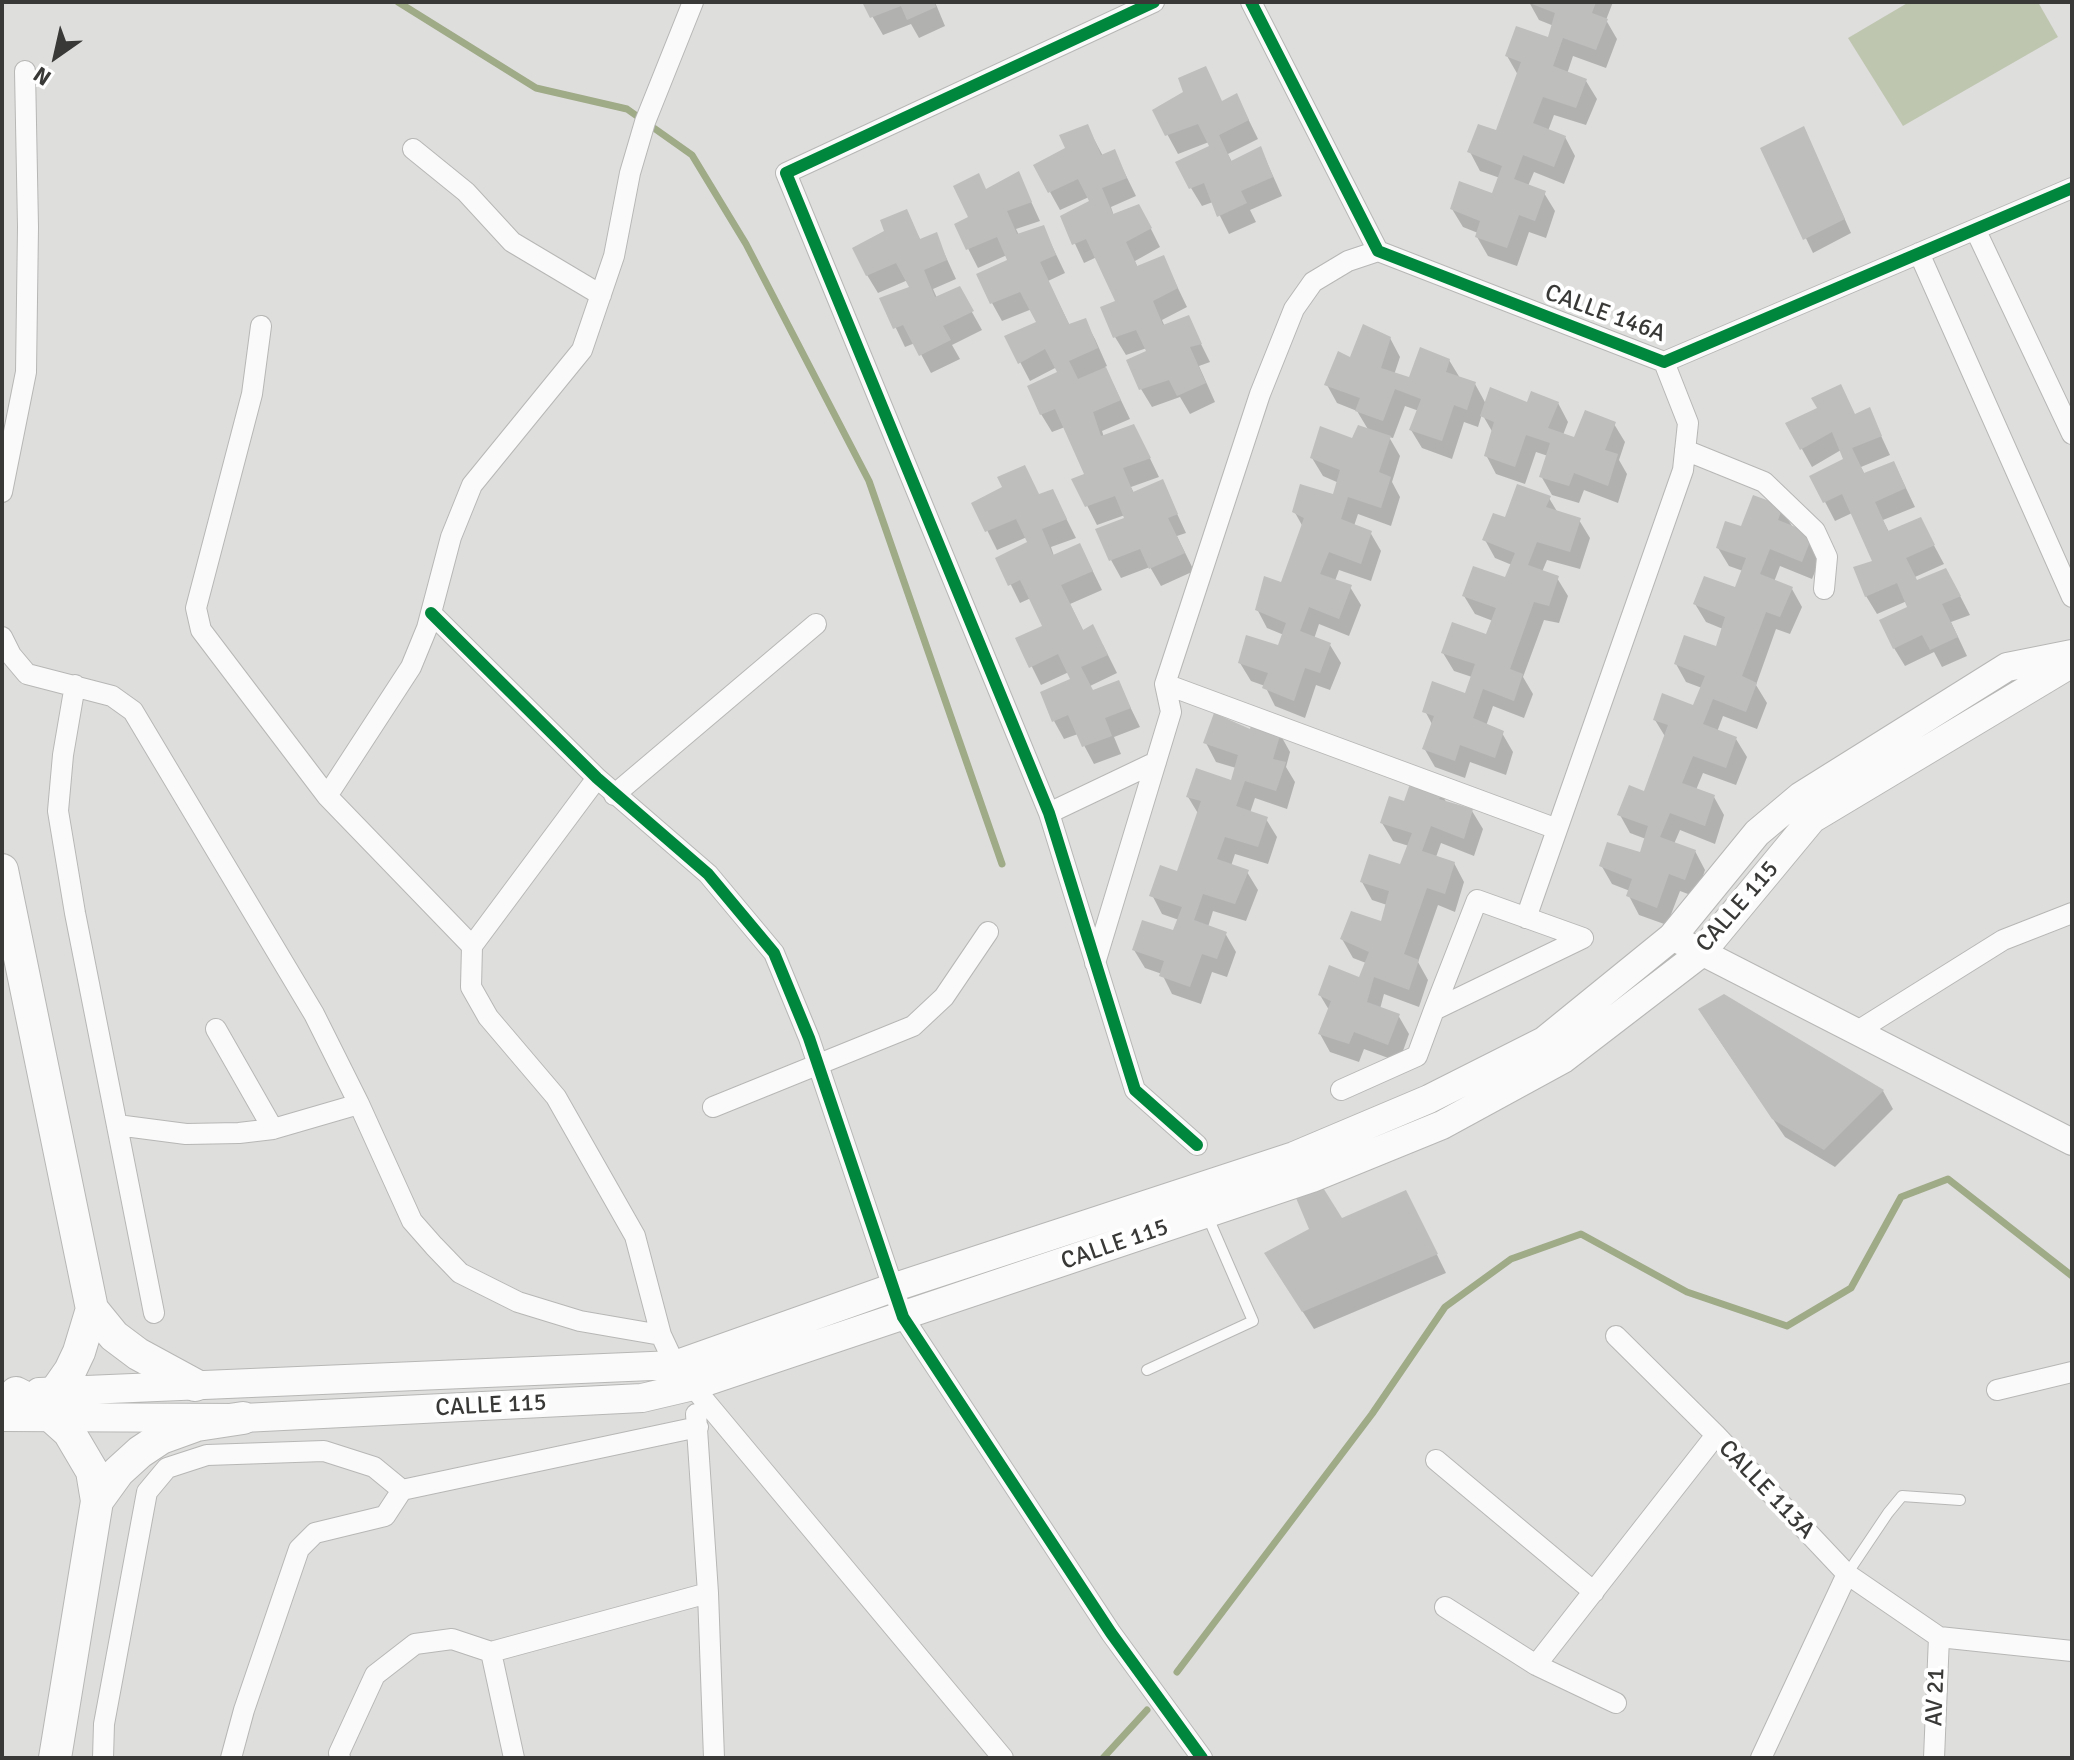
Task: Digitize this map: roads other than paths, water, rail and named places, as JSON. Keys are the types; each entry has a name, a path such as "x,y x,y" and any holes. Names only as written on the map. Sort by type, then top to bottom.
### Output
{"main road":[{"name":"CALLE 115","path":"27,1405 243,1418 642,1398 684,1376 892,1288 1294,1156 1429,1099 1544,1041 1672,937 1757,833 1801,796 2007,667 2072,654"},
{"name":"CALLE 115","path":"27,1405 195,1385 684,1376 903,1317 1312,1178 1442,1125 1563,1059 1701,953 1812,819 2072,663"},
{"path":"2,870 92,1309 114,1336 138,1354 195,1385"},
{"path":"55,1758 97,1501 92,1471 69,1432 27,1405 79,1352 92,1309"},
{"path":"97,1501 118,1472 161,1438 197,1425 243,1418"}],"street":[{"path":"327,796 411,667 431,613 451,537 472,485 582,350 614,256 630,173 645,122 693,2"},
{"path":"1154,2 786,173 1049,813 1135,1090 1197,1145"},
{"path":"1095,963 1171,712 1165,684 1260,394 1294,309 1313,282 1348,261 1378,251 1251,2"},
{"path":"2,492 26,372 28,227 25,71"},
{"path":"413,149 466,192 512,242 601,295"},
{"name":"CALLE 146A","path":"1378,251 1664,362 2072,188"},
{"path":"1976,231 2072,434"},
{"path":"1919,253 2072,597"},
{"path":"261,326 252,394 196,608 201,630 327,796 472,946"},
{"path":"1526,918 1683,470 1688,423 1664,362"},
{"path":"1685,450 1764,482 1815,531 1827,557 1824,589"},
{"path":"431,613 614,795 708,874 774,953 818,1066 903,1317 1111,1633 1202,1758"},
{"path":"614,795 816,624"},
{"path":"2,637 11,655 27,674 112,696 133,711 314,1014 412,1221 460,1273 518,1302 580,1321 661,1335"},
{"path":"1165,684 1557,829"},
{"path":"75,685 63,755 58,811 75,913 154,1313"},
{"path":"1049,813 1156,762"},
{"path":"597,778 472,946 471,987 488,1017 556,1097 635,1236 661,1335 684,1376 1003,1758"},
{"path":"1341,1090 1417,1056 1434,1010 1477,900 1583,938 1434,1010"},
{"path":"1856,1032 2003,940 2072,913"},
{"path":"713,1107 913,1026 944,997 988,932"},
{"path":"1672,937 2072,1142"},
{"path":"216,1029 273,1129"},
{"path":"117,1125 186,1134 239,1133 273,1129 359,1104"},
{"path":"1616,1336 1716,1435"},
{"path":"1997,1390 2072,1372"},
{"path":"684,1376 698,1427 714,1758"},
{"path":"231,1758 244,1710 299,1549 315,1533 385,1516 402,1490 698,1427"},
{"name":"CALLE 113A","path":"1536,1665 1716,1435 1847,1574 1939,1637 2072,1651"},
{"path":"103,1758 104,1724 147,1492 167,1468 207,1455 324,1451 374,1467 402,1490"},
{"path":"1436,1460 1594,1592"},
{"path":"1761,1758 1847,1574"},
{"path":"340,1758 339,1753 375,1675 415,1644 452,1639 491,1652 708,1593"},
{"path":"1445,1607 1536,1665 1616,1703"},
{"name":"AV 21","path":"1934,1758 1939,1637"},
{"path":"491,1652 514,1758"}],"lane":[{"path":"1147,1370 1253,1321 1206,1213"},
{"path":"1847,1574 1902,1496 1960,1500"}],"waterway":[{"path":"398,2 536,88 627,109 692,155 746,244 869,481 1002,864"},
{"path":"1177,1672 1372,1414 1445,1307 1511,1259 1581,1234 1687,1292 1787,1326 1851,1288 1901,1197 1948,1179 2072,1276"},
{"path":"1103,1758 1147,1710"}]}
